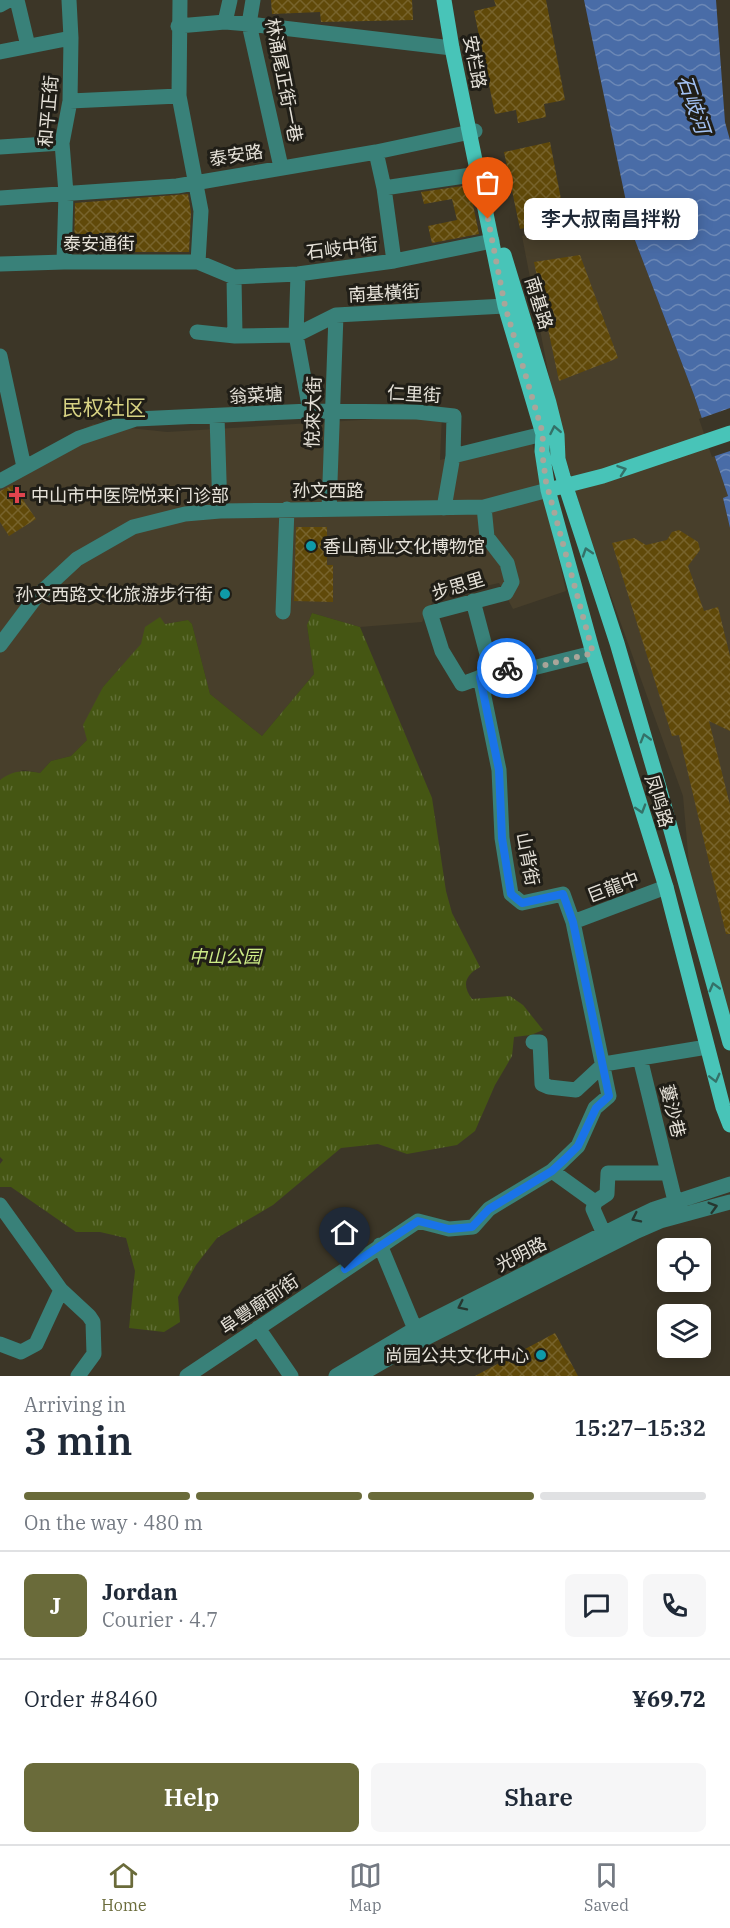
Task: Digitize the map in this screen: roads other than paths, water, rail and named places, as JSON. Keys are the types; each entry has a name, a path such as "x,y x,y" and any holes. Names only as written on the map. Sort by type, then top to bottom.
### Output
{"main road":[{"name":"安栏路","path":"444,0 452,48 472,131"},
{"name":"安栏路","path":"451,0 472,131"},
{"name":"南基路","path":"472,131 478,174 505,306 543,434"},
{"name":"南基路","path":"472,131 500,240 549,403 557,435 558,459 566,487"},
{"name":"孙文西路","path":"548,490 566,487 730,433"},
{"path":"543,434 542,451 548,490"},
{"name":"凤鸣路","path":"566,487 620,654 663,798 730,1043"},
{"name":"凤鸣路","path":"548,490 593,653 666,887 723,1107 730,1125"}],"street":[{"path":"0,5 9,0"},
{"path":"17,0 28,46"},
{"name":"和平正街","path":"64,262 66,193 62,143 70,101 69,0"},
{"path":"180,0 179,96 201,211 198,262"},
{"path":"225,22 230,0"},
{"name":"林涌尾正街一巷","path":"253,0 249,24 281,167"},
{"path":"178,26 225,22 452,48"},
{"path":"0,52 71,38"},
{"path":"70,101 179,96"},
{"name":"泰安路","path":"0,198 177,186 195,181 376,152 472,131"},
{"path":"0,147 62,143"},
{"path":"376,152 384,188 394,261"},
{"path":"384,188 478,174"},
{"name":"石岐中街","path":"198,262 234,277 268,273 298,274 394,261 492,241"},
{"name":"泰安通街","path":"0,264 198,262"},
{"path":"298,274 296,335 310,411"},
{"path":"234,277 235,336"},
{"name":"南基橫街","path":"197,332 235,336 296,335 336,315 505,306"},
{"name":"悅來大街","path":"329,509 336,315"},
{"path":"0,356 24,467"},
{"name":"翁菜塘","path":"0,481 79,438 136,419 332,412"},
{"name":"仁里街","path":"332,412 417,412 454,416 453,456 444,508"},
{"path":"217,416 220,511"},
{"path":"453,456 543,434"},
{"name":"孙文西路","path":"0,645 36,597 77,559 133,527 185,514 220,511 484,507 548,490"},
{"name":"步思里","path":"484,507 487,537 507,563 512,582 506,593 430,613 442,651 462,684 505,668 529,669 593,653"},
{"path":"283,612 287,509"},
{"path":"473,601 486,675"},
{"name":"山背街","path":"486,675 499,770 502,838 511,894 522,903 563,894 573,922 604,1064"},
{"name":"巨龍中","path":"573,922 666,887"},
{"path":"533,1042 540,1042 542,1084 549,1087 576,1089 604,1064 707,1047"},
{"name":"蔞沙巷","path":"640,1058 675,1201"},
{"name":"阜豐廟前街","path":"187,1376 418,1221 449,1229 472,1227 489,1209 552,1171 578,1146 596,1108 609,1096 604,1064"},
{"path":"552,1171 595,1202"},
{"path":"604,1234 593,1209 595,1202 607,1194 608,1173 668,1173"},
{"name":"光明路","path":"336,1376 415,1329 654,1209 730,1184"},
{"name":"光明路","path":"358,1376 410,1346 637,1231 660,1221 730,1202"},
{"path":"0,1205 61,1290 93,1322 94,1354 78,1376"},
{"path":"380,1245 415,1329"},
{"path":"0,1344 21,1352 36,1344 61,1290"},
{"path":"258,1328 291,1376"}],"water":[{"name":"石岐河","path":"584,0 716,0 725,122 730,140 730,528 723,498 728,496 694,395 633,235"}],"place":[{"name":"李大叔南昌拌粉","path":"488,219"},
{"name":"中山市中医院悦来门诊部","path":"17,495"},
{"name":"香山商业文化博物馆","path":"311,546"},
{"name":"孙文西路文化旅游步行街","path":"225,594"},
{"name":"尚园公共文化中心","path":"541,1355"}],"district":[{"name":"民权社区","path":"104,407"}],"park label":[{"name":"中山公园","path":"225,956"}]}
